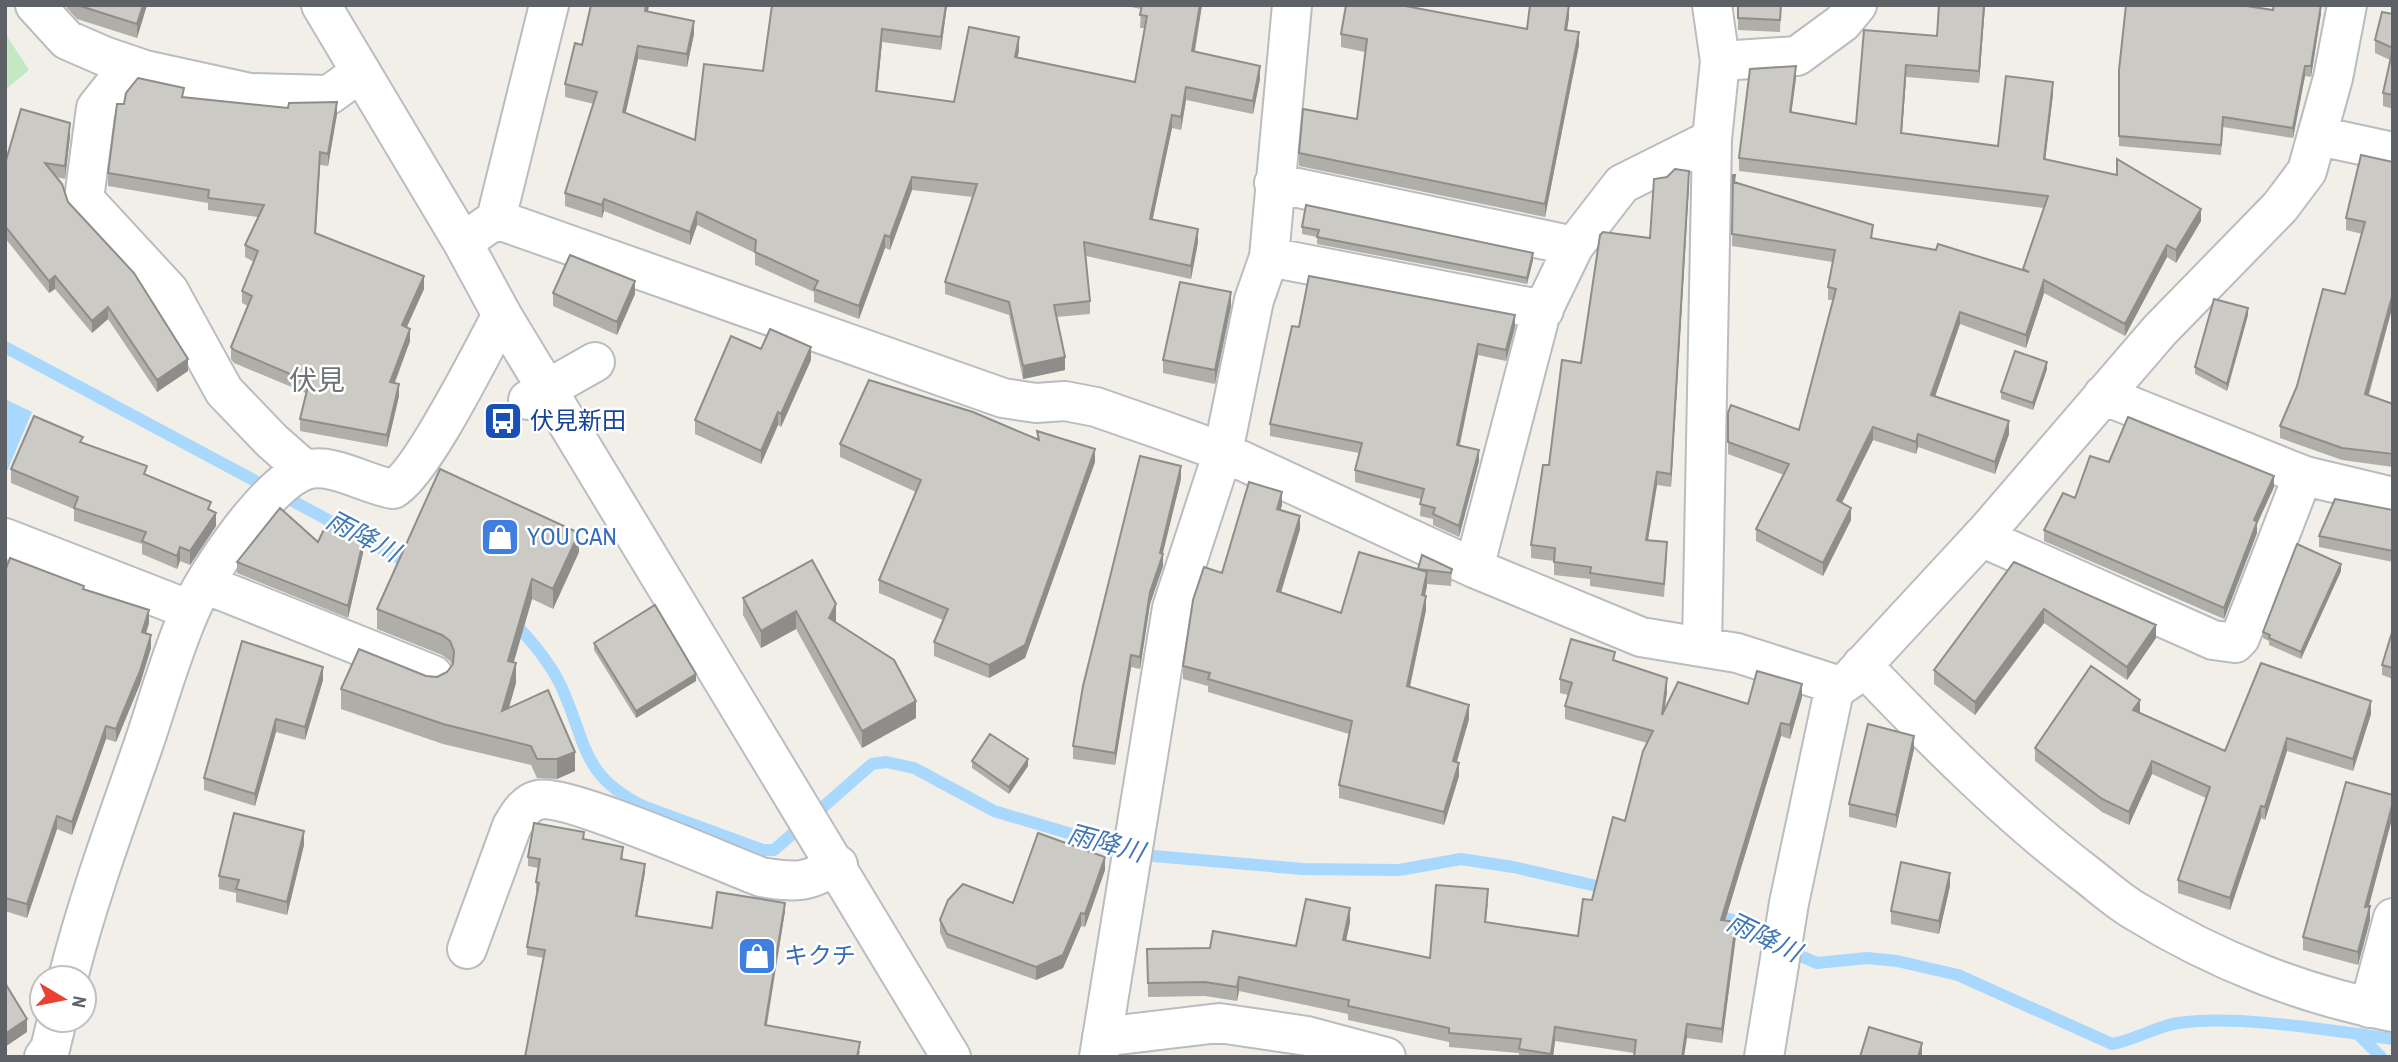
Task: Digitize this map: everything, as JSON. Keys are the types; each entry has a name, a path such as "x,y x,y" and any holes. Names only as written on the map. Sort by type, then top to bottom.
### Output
{"street":[{"path":"35,5 67,40 130,65 250,93 329,95 361,72"},
{"path":"321,5 463,243 502,315 838,865 951,1057"},
{"path":"463,243 496,219 549,5"},
{"path":"1292,5 1269,257 1254,300 1223,452 1172,608 1101,1047 1219,1023 1307,1036 1386,1057"},
{"path":"1702,646 1704,390 1712,139 1720,61 1712,5"},
{"path":"1720,61 1797,56 1842,23 1857,5"},
{"path":"1764,1057 1789,903 1848,676 1981,537 2160,330 2280,207 2307,171 2319,136 2347,5"},
{"path":"130,65 96,108 84,199 169,292 224,391 272,441 305,470"},
{"path":"2319,136 2393,152"},
{"path":"1474,568 1544,310 1574,246 1622,184 1712,139"},
{"path":"1274,183 1574,246"},
{"path":"496,219 1003,398 1036,403 1065,401 1096,407 1223,452 1474,568 1641,637 1702,646 1790,668 1848,676 1940,746 2056,851 2136,912 2215,953 2276,979 2381,1010 2393,918"},
{"path":"1269,257 1544,310"},
{"path":"72,964 83,920 198,597 238,534 283,484 305,470 319,468 393,489 403,484 421,460 502,315"},
{"path":"528,400 596,362"},
{"path":"2103,395 2303,475 2393,497"},
{"path":"1981,537 2213,640 2235,643 2240,638 2303,475"},
{"path":"5,538 198,597 433,675"},
{"path":"467,949 512,826 524,808 535,800 546,799 584,809 761,877 792,883 809,881 838,865"},
{"path":"44,1057 50,1049 54,1034"}],"green space":[{"path":"5,33 29,70 5,90"}],"water":[{"path":"5,399 32,412 5,476"}],"building":[{"path":"77,5 143,5 137,24"},
{"path":"591,5 646,5 645,11 694,21 687,54 638,46 623,112 695,140 704,64 763,71 772,5 946,5 941,37 882,29 876,91 954,102 969,27 1019,37 1015,57 1135,82 1147,16 1140,15 1142,5 1200,5 1192,51 1260,66 1253,101 1186,87 1181,117 1172,115 1150,219 1198,229 1191,266 1084,242 1090,301 1054,305 1065,357 1023,366 1009,302 945,282 977,184 912,177 890,237 885,235 859,306 814,289 818,281 755,252 756,240 697,212 690,232 604,199 602,205 565,193 597,92 565,84 575,43 582,45"},
{"path":"1346,5 1405,5 1527,29 1530,5 1569,5 1565,30 1579,32 1545,204 1299,153 1303,109 1357,119 1367,39 1341,34"},
{"path":"1738,5 1781,5 1780,20 1738,18"},
{"path":"1939,5 1984,5 1979,71 1906,65 1901,133 1998,146 2006,76 2053,82 2044,159 2117,175 2117,159 2201,209 2176,250 2167,245 2125,324 2044,280 2026,335 1960,312 1931,395 2009,421 1995,462 1918,434 1916,442 1873,427 1837,500 1851,508 1823,563 1756,529 1789,464 1728,442 1728,413 1731,405 1799,430 1836,289 1828,287 1835,250 1732,234 1733,175 1734,182 1873,225 1871,238 1936,250 1938,244 2029,272 2023,269 2048,196 1739,158 1750,69 1796,66 1790,112 1856,124 1864,30 1937,36"},
{"path":"2126,5 2240,5 2273,10 2274,5 2321,5 2311,66 2305,66 2293,128 2223,117 2221,145 2119,136 2119,70"},
{"path":"2382,12 2393,14 2393,48 2375,40"},
{"path":"2393,48 2393,95 2383,93"},
{"path":"138,78 184,88 182,97 288,108 289,103 337,102 328,154 320,152 315,233 424,276 402,325 410,329 390,382 399,384 387,435 300,419 309,382 231,347 252,296 242,291 258,251 245,245 264,205 208,198 209,190 108,173 117,104 124,104 126,93"},
{"path":"21,109 70,123 65,166 45,163 62,184 68,202 134,273 188,359 157,380 108,307 92,321 55,276 49,281 5,226 5,164"},
{"path":"2361,155 2393,162 2393,293 2365,394 2393,404 2393,454 2342,448 2280,426 2297,386 2323,289 2345,294 2365,222 2346,218"},
{"path":"1675,169 1689,171 1671,474 1657,472 1646,540 1667,542 1664,584 1590,573 1591,567 1554,562 1555,548 1531,545 1543,465 1549,465 1562,360 1581,363 1600,235 1603,232 1650,238 1654,179 1667,177"},
{"path":"1306,205 1533,253 1527,278 1317,237 1319,230 1302,227"},
{"path":"570,255 635,281 617,322 553,293"},
{"path":"1309,276 1515,315 1506,350 1478,344 1457,445 1479,450 1459,526 1433,514 1435,508 1420,504 1424,489 1355,470 1362,443 1270,424 1292,326 1299,327"},
{"path":"1180,282 1231,292 1215,370 1163,360"},
{"path":"2214,299 2248,308 2227,384 2195,367"},
{"path":"770,329 811,347 761,451 695,420 731,336 761,349"},
{"path":"2015,351 2047,362 2033,403 2001,392"},
{"path":"869,380 973,412 1039,440 1037,431 1095,449 1025,645 989,665 934,642 948,609 879,580 921,480 840,444"},
{"path":"34,416 83,437 80,442 147,466 144,474 211,502 208,509 216,513 190,551 180,547 177,556 142,541 146,532 74,508 78,497 11,469"},
{"path":"2128,417 2274,476 2254,520 2257,522 2224,608 2044,530 2063,493 2075,498 2090,456 2109,462"},
{"path":"1140,456 1181,466 1160,553 1163,554 1150,592 1140,657 1131,655 1115,753 1073,746 1083,686"},
{"path":"440,469 579,533 553,589 532,579 508,661 516,663 502,711 548,690 575,752 557,759 537,759 531,746 443,724 341,689 359,649 426,676 437,677 447,672 453,664 454,651 450,641 442,635 377,609"},
{"path":"1249,482 1282,492 1277,509 1300,516 1277,591 1341,613 1359,552 1427,572 1422,595 1426,596 1407,686 1469,705 1453,761 1459,763 1444,812 1339,785 1352,721 1208,679 1210,673 1183,666 1193,600 1204,567 1222,573"},
{"path":"2335,499 2393,510 2393,551 2319,536"},
{"path":"280,508 318,542 326,525 363,542 348,606 237,562"},
{"path":"2297,544 2341,564 2301,652 2269,638 2270,635 2263,632"},
{"path":"1422,555 1452,569 1451,573 1418,569"},
{"path":"10,558 84,586 83,589 149,610 142,632 151,635 140,671 116,729 106,726 72,822 57,816 27,904 5,898 5,571"},
{"path":"812,560 836,604 829,618 894,660 916,701 862,731 796,611 761,631 743,598"},
{"path":"2014,562 2156,625 2127,667 2044,609 1975,702 1934,670"},
{"path":"655,605 696,674 636,711 594,643"},
{"path":"2393,629 2393,668 2382,665"},
{"path":"1571,639 1615,652 1613,660 1667,678 1662,715 1678,682 1748,704 1757,671 1802,684 1790,725 1781,723 1721,920 1736,922 1722,1029 1687,1024 1682,1057 1634,1057 1636,1040 1555,1027 1551,1054 1519,1049 1521,1039 1449,1033 1449,1028 1348,1006 1349,1000 1239,977 1237,987 1205,982 1148,983 1147,949 1210,948 1213,931 1296,946 1306,899 1350,908 1343,940 1430,958 1436,885 1488,889 1485,922 1578,936 1583,899 1592,900 1613,817 1625,821 1643,751 1653,731 1565,706 1572,683 1560,679"},
{"path":"242,641 323,667 305,727 276,719 255,794 204,778"},
{"path":"2261,663 2371,701 2353,759 2287,738 2265,807 2261,806 2230,898 2178,880 2210,787 2152,761 2129,812 2102,799 2035,748 2091,666 2140,700 2133,710 2225,751"},
{"path":"1868,724 1914,736 1896,815 1849,804"},
{"path":"990,734 1028,759 1009,787 972,761"},
{"path":"2346,782 2393,795 2365,907 2370,906 2358,952 2303,937"},
{"path":"234,813 304,831 287,902 236,889 239,880 219,876"},
{"path":"534,823 584,832 583,839 623,847 621,859 645,864 636,916 712,928 717,892 785,903 765,1025 860,1042 857,1057 525,1057 545,950 527,947 539,883 536,882 540,859 528,857"},
{"path":"1038,833 1105,857 1085,914 1081,913 1063,955 1036,967 947,934 940,920 948,900 963,884 1013,903"},
{"path":"1901,862 1950,873 1939,921 1891,911"},
{"path":"5,983 27,1019 5,1034"},
{"path":"1869,1027 1922,1043 1918,1057 1860,1057"}],"waterway":[{"name":"雨降川","path":"5,347 414,566"},
{"name":"雨降川","path":"512,621 551,668 561,686 588,756 608,783 645,807 763,850 774,850 872,764 886,762 914,768 994,811 1142,855 1303,869 1399,870 1461,859 1513,867 1610,889"},
{"name":"雨降川","path":"1709,913 1745,924 1777,946 1817,963 1867,958 1897,961 1958,975 2112,1044 2170,1025 2201,1021 2256,1022 2393,1039"},
{"path":"2359,1035 2381,1057"}],"place":[{"name":"伏見新田","path":"503,421"},
{"name":"YOU CAN","path":"500,537"},
{"name":"キクチ","path":"757,956"}],"district":[{"name":"伏見","path":"317,380"}]}
